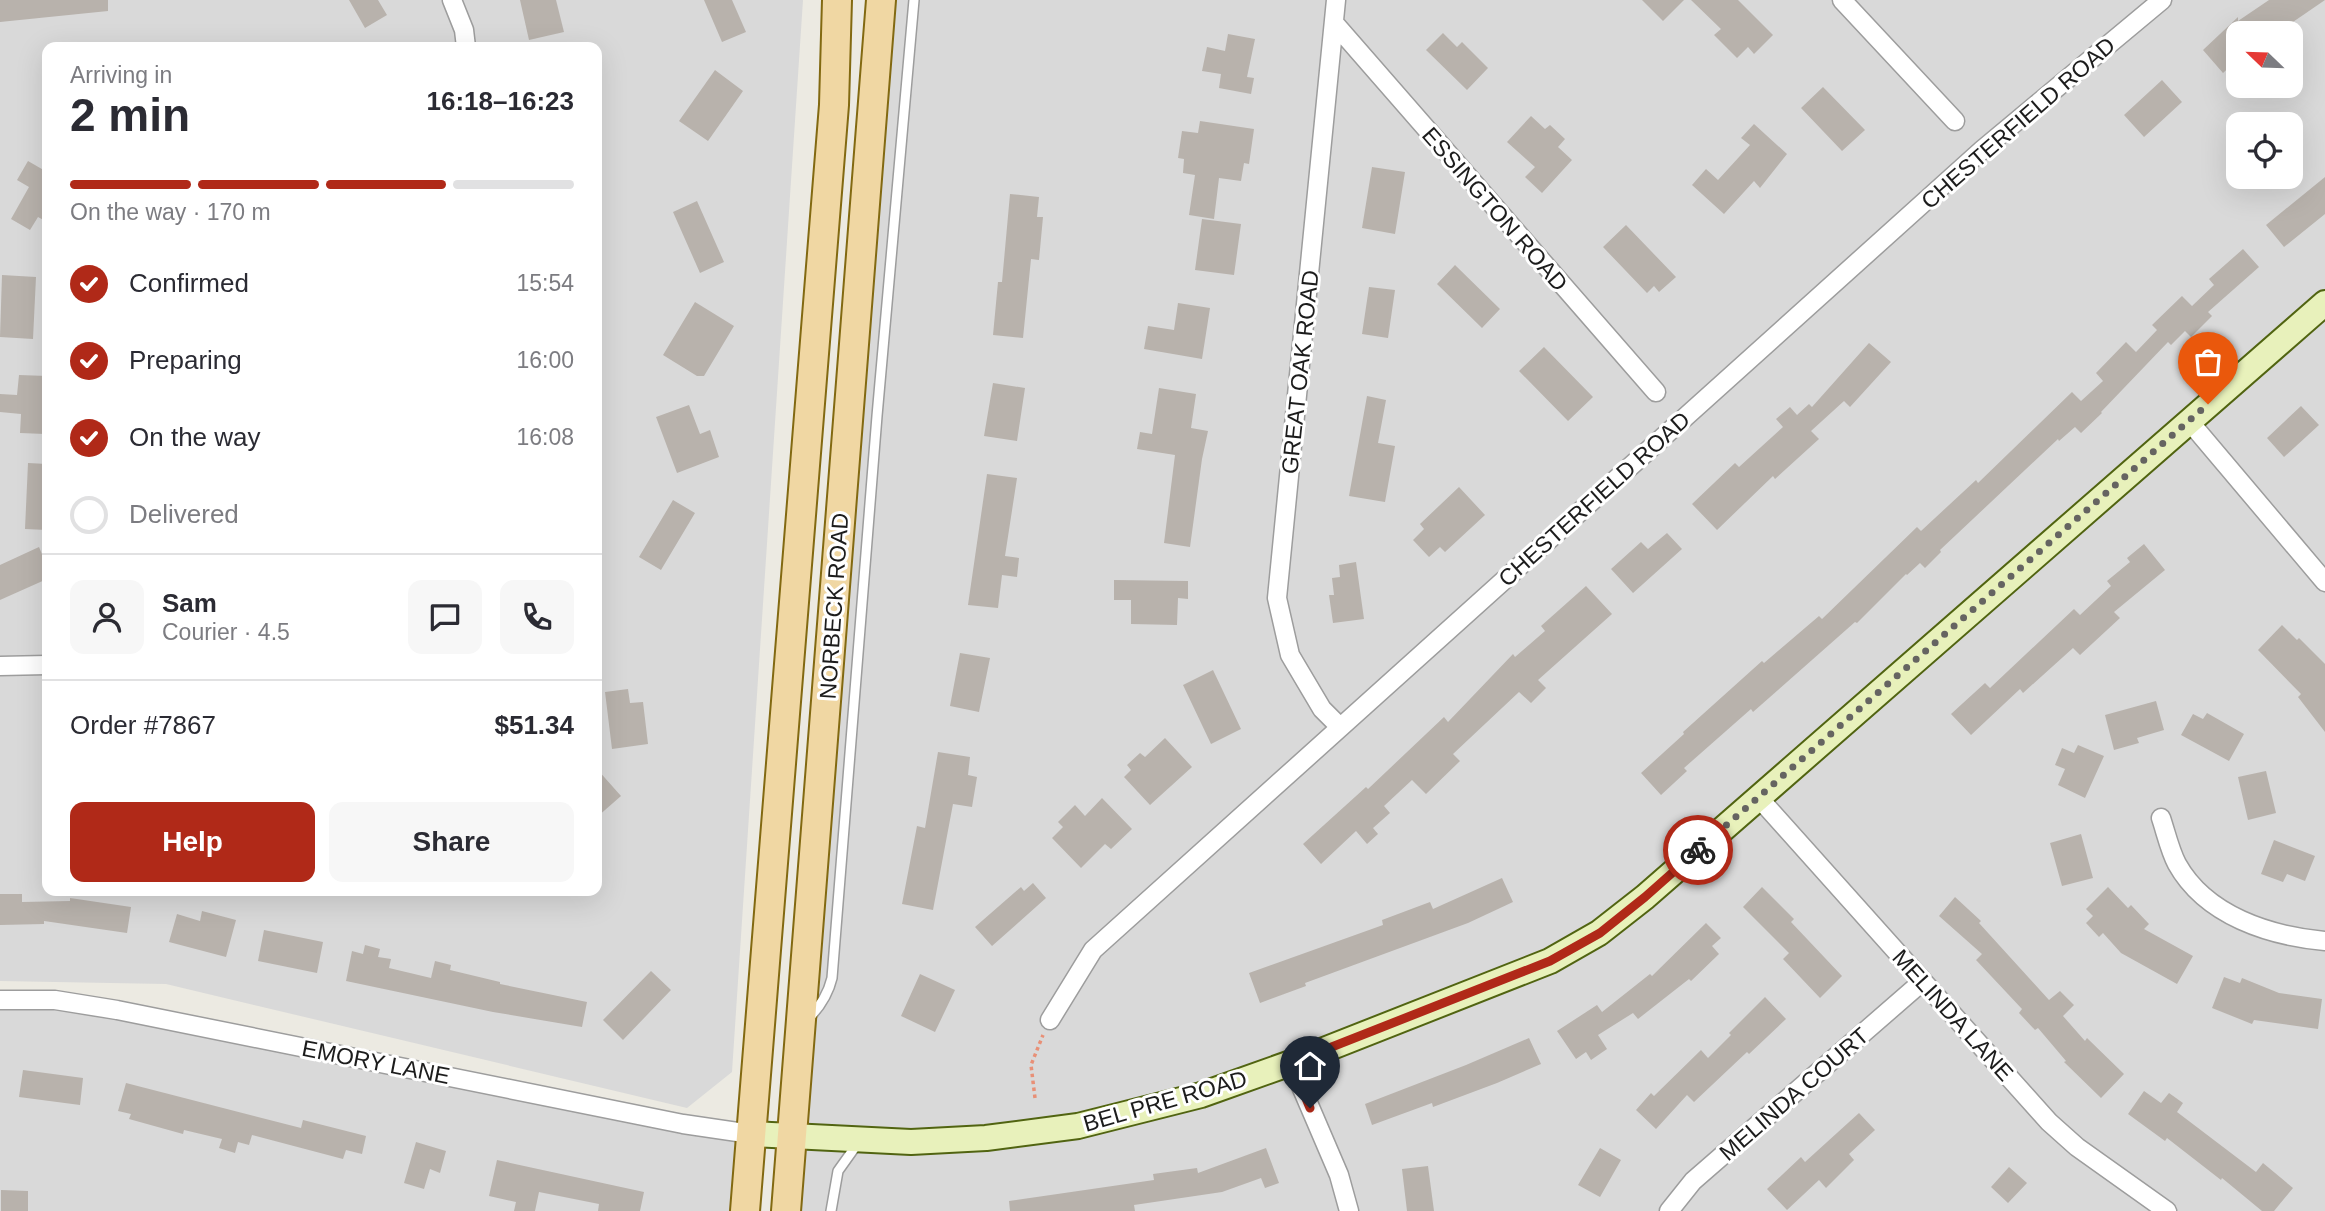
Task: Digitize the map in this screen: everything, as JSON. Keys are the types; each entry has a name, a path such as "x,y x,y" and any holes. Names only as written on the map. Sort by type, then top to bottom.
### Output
{"main road":[{"name":"NORBECK ROAD","path":"743,1209 834,105 838,0"},
{"name":"NORBECK ROAD","path":"786,1211 881,0"},
{"name":"BEL PRE ROAD","path":"751,1134 911,1142 986,1138 1078,1126 1200,1095 1291,1063 1550,961 1590,938 1645,897 2325,303"}],"street":[{"path":"452,0 464,30 465,42"},
{"name":"GREAT OAK ROAD","path":"1336,0 1277,598 1290,655 1322,709 1340,727"},
{"path":"1842,0 1955,121"},
{"name":"CHESTERFIELD ROAD","path":"1050,1020 1093,950 1982,150 2162,0"},
{"name":"ESSINGTON ROAD","path":"1335,24 1656,392"},
{"path":"2189,421 2325,582"},
{"path":"0,666 42,666"},
{"name":"MELINDA LANE","path":"1758,797 2049,1122 2077,1147 2167,1211"},
{"path":"2161,818 2177,864 2199,895 2239,920 2291,938 2325,941"},
{"name":"MELINDA COURT","path":"1669,1211 1693,1181 1923,981"},
{"name":"EMORY LANE","path":"0,1000 55,1000 117,1010 669,1121 751,1134"},
{"path":"1291,1063 1339,1175 1349,1211"}],"lane":[{"path":"800,1028 820,1007 830,989 832,978 877,416 914,0"},
{"path":"831,1211 838,1171 860,1140"}],"path":[{"path":"1035,1098 1031,1065 1050,1020"}],"shaded area":[{"path":"0,0 803,0 732,1072 687,1108 166,984 0,981"},
{"path":"881,0 2325,0 2325,1211 786,1211"},
{"path":"0,1000 55,1000 751,1134 745,1211 0,1211"}],"building":[{"path":"0,0 108,0 108,11 0,22"},
{"path":"349,0 378,0 387,15 365,28"},
{"path":"520,0 556,0 564,32 529,40"},
{"path":"704,0 732,0 746,32 722,42"},
{"path":"1642,0 1684,0 1663,21"},
{"path":"1691,0 1738,0 1773,35 1754,54 1748,47 1737,58 1714,35 1721,29"},
{"path":"2269,0 2325,0 2294,21 2238,21"},
{"path":"2226,28 2226,70 2223,73 2203,50"},
{"path":"1443,33 1457,47 1462,42 1488,68 1467,90 1426,50"},
{"path":"1228,34 1255,39 1247,77 1254,78 1251,94 1219,88 1221,74 1202,71 1207,47 1225,51"},
{"path":"715,70 743,91 708,141 679,121"},
{"path":"2162,80 2182,102 2144,137 2124,115"},
{"path":"1823,87 1865,130 1842,151 1801,108"},
{"path":"1531,116 1545,129 1550,125 1565,139 1558,147 1572,160 1542,193 1525,177 1535,167 1507,142"},
{"path":"1200,121 1254,129 1249,164 1244,163 1241,181 1219,178 1214,219 1189,215 1195,175 1183,173 1184,159 1178,158 1182,131 1198,133"},
{"path":"1754,124 1787,154 1760,188 1754,181 1724,214 1692,185 1706,169 1718,180 1750,145 1741,138"},
{"path":"28,161 42,169 42,219 38,217 30,230 11,219 29,187 17,180"},
{"path":"1372,167 1405,172 1395,234 1362,228"},
{"path":"2325,177 2325,214 2284,247 2266,225"},
{"path":"1010,194 1039,197 1037,217 1043,217 1039,260 1031,259 1023,338 993,335 998,282 1002,282"},
{"path":"697,201 724,262 700,273 673,212"},
{"path":"1202,219 1241,224 1234,275 1195,270"},
{"path":"1626,225 1676,277 1659,292 1654,286 1647,293 1603,247"},
{"path":"2243,249 2259,267 2208,312 2212,316 2191,337 2185,331 2171,345 2168,342 2081,433 2075,427 2059,441 2058,439 1940,550 1925,568 1920,563 1906,574 1857,623 1753,712 1751,709 1684,768 1687,771 1661,795 1641,773 1762,661 1764,663 1819,616 1822,619 1917,527 1921,531 1976,480 1978,483 2072,392 2081,401 2103,381 2096,373 2126,342 2136,352 2157,330 2152,325 2182,296 2192,306 2214,285 2209,279"},
{"path":"1455,265 1500,309 1482,328 1437,284"},
{"path":"2,275 36,277 33,339 0,337"},
{"path":"1369,287 1395,290 1388,338 1362,334"},
{"path":"695,302 734,326 704,376 697,376 663,355"},
{"path":"1178,303 1210,308 1202,359 1144,349 1148,326 1174,330"},
{"path":"1869,343 1891,362 1850,407 1844,401 1811,431 1819,439 1775,479 1773,476 1717,530 1692,504 1735,463 1739,467 1783,427 1776,419 1790,407 1797,415 1809,404 1812,407"},
{"path":"1544,347 1593,397 1568,421 1519,371"},
{"path":"19,375 42,376 42,434 20,433 21,414 0,412 0,394 17,395"},
{"path":"993,383 1025,388 1017,441 984,436"},
{"path":"1159,388 1196,394 1191,428 1208,431 1190,547 1164,543 1175,455 1137,449 1140,432 1152,434"},
{"path":"1367,396 1386,400 1378,443 1395,446 1385,502 1349,496"},
{"path":"689,405 700,434 710,430 719,457 677,473 656,417"},
{"path":"2301,406 2319,425 2284,457 2267,438"},
{"path":"28,463 42,464 42,530 25,529"},
{"path":"987,474 1017,478 1005,556 1019,558 1017,577 1002,575 998,608 968,605"},
{"path":"1459,487 1485,515 1445,552 1440,547 1429,557 1413,540 1424,529 1420,524"},
{"path":"673,500 695,513 661,570 639,557"},
{"path":"1667,533 1682,549 1633,593 1611,569 1641,542 1648,549"},
{"path":"2144,544 2165,570 2114,612 2120,618 2080,655 2073,648 2023,693 2020,689 1971,735 1951,714 1985,683 1990,688 2074,609 2080,615 2111,586 2107,581 2130,562 2127,558"},
{"path":"39,547 42,554 42,581 0,600 0,565"},
{"path":"1356,562 1364,619 1333,623 1329,595 1334,595 1332,578 1340,577 1339,565"},
{"path":"1114,580 1188,581 1188,599 1178,598 1177,625 1131,624 1131,600 1114,600"},
{"path":"1586,586 1612,614 1538,680 1546,688 1531,703 1519,692 1453,754 1460,761 1426,794 1412,780 1384,806 1390,813 1373,828 1378,834 1367,844 1356,831 1321,864 1303,844 1366,787 1368,789 1444,717 1448,722 1513,654 1515,657 1545,631 1541,626"},
{"path":"2282,625 2325,664 2325,732 2298,697 2301,694 2258,650"},
{"path":"960,653 990,658 979,712 950,706"},
{"path":"1213,670 1241,729 1211,744 1183,685"},
{"path":"628,689 630,703 643,702 648,744 612,749 605,692"},
{"path":"2156,701 2164,730 2137,738 2139,743 2114,750 2105,715"},
{"path":"2207,713 2244,734 2229,761 2181,735 2193,714 2203,719"},
{"path":"1165,738 1192,767 1150,805 1124,777 1131,770 1127,765 1140,753 1145,757"},
{"path":"2078,745 2104,756 2085,798 2058,785 2065,769 2055,765 2062,748 2074,753"},
{"path":"938,752 970,757 968,775 977,777 972,807 953,804 933,910 902,904 917,826 925,828"},
{"path":"2266,771 2276,813 2248,820 2238,777"},
{"path":"602,775 621,796 602,813"},
{"path":"1102,798 1132,829 1111,849 1105,844 1081,868 1052,838 1063,827 1058,822 1075,805 1085,816"},
{"path":"2081,834 2093,878 2062,886 2050,843"},
{"path":"2274,840 2315,856 2305,881 2287,874 2283,882 2261,874"},
{"path":"1502,878 1513,902 1468,923 1305,983 1306,986 1260,1003 1249,973 1383,925 1382,920 1430,902 1433,909"},
{"path":"1033,883 1046,898 992,946 975,927 1021,887 1024,891"},
{"path":"1762,887 1794,919 1791,922 1842,976 1820,998 1783,959 1789,953 1743,907"},
{"path":"2108,887 2128,908 2131,905 2149,924 2144,929 2193,956 2177,984 2121,953 2103,933 2099,937 2086,923 2093,916 2086,909"},
{"path":"0,894 22,894 22,902 70,901 70,898 131,907 127,933 44,921 44,924 0,925"},
{"path":"1955,897 1981,921 1979,923 2049,1000 2060,991 2074,1005 2063,1016 2085,1041 2087,1038 2124,1074 2101,1098 2064,1062 2066,1061 2038,1028 2035,1030 2019,1013 2022,1009 1976,960 1982,954 1939,916"},
{"path":"202,911 236,920 226,957 169,942 177,914 200,921"},
{"path":"1706,923 1721,938 1712,946 1719,954 1691,981 1689,979 1638,1019 1633,1013 1598,1035 1607,1049 1591,1060 1586,1052 1576,1059 1557,1031 1597,1005 1602,1012 1650,974 1652,976"},
{"path":"264,930 323,942 317,973 258,961"},
{"path":"365,945 380,949 378,957 391,959 389,968 431,978 435,961 451,965 450,970 500,984 587,1002 582,1027 493,1012 346,981 352,951 363,954"},
{"path":"651,971 671,990 623,1040 603,1020"},
{"path":"920,974 955,990 935,1032 901,1016"},
{"path":"2224,977 2240,983 2242,978 2279,993 2322,999 2318,1029 2254,1020 2252,1024 2212,1008"},
{"path":"1765,997 1786,1019 1749,1054 1747,1052 1694,1102 1687,1095 1656,1129 1636,1110 1651,1093 1654,1096 1701,1050 1708,1058"},
{"path":"1529,1038 1541,1064 1433,1107 1432,1103 1372,1125 1365,1104"},
{"path":"23,1070 83,1078 80,1105 19,1097"},
{"path":"126,1083 301,1128 303,1120 366,1136 362,1154 346,1150 343,1159 252,1135 249,1145 238,1142 235,1153 219,1148 222,1139 184,1130 183,1134 129,1119 131,1114 118,1111"},
{"path":"2144,1091 2161,1103 2169,1093 2183,1103 2177,1112 2256,1172 2263,1163 2293,1188 2274,1211 2262,1211 2167,1138 2165,1141 2128,1114"},
{"path":"1859,1113 1875,1130 1849,1154 1854,1160 1826,1188 1819,1180 1787,1210 1767,1189 1801,1157 1805,1162"},
{"path":"416,1142 446,1151 440,1173 430,1169 424,1189 404,1183"},
{"path":"1266,1148 1279,1183 1265,1188 1261,1178 1222,1192 1134,1205 1135,1211 1010,1211 1009,1201 1154,1180 1153,1174 1197,1168 1198,1173"},
{"path":"1600,1148 1621,1160 1600,1197 1578,1185"},
{"path":"497,1160 644,1192 640,1211 598,1211 599,1204 539,1192 535,1211 514,1211 516,1202 489,1196"},
{"path":"1428,1166 1434,1211 1407,1211 1402,1169"},
{"path":"2009,1167 2027,1183 2008,1203 1991,1187"},
{"path":"1,1190 28,1191 28,1211 1,1211"}],"way so far":[{"path":"1698,850 2208,404"}],"route":[{"path":"1310,1108 1291,1063 1550,961 1600,933 1698,850"}]}
